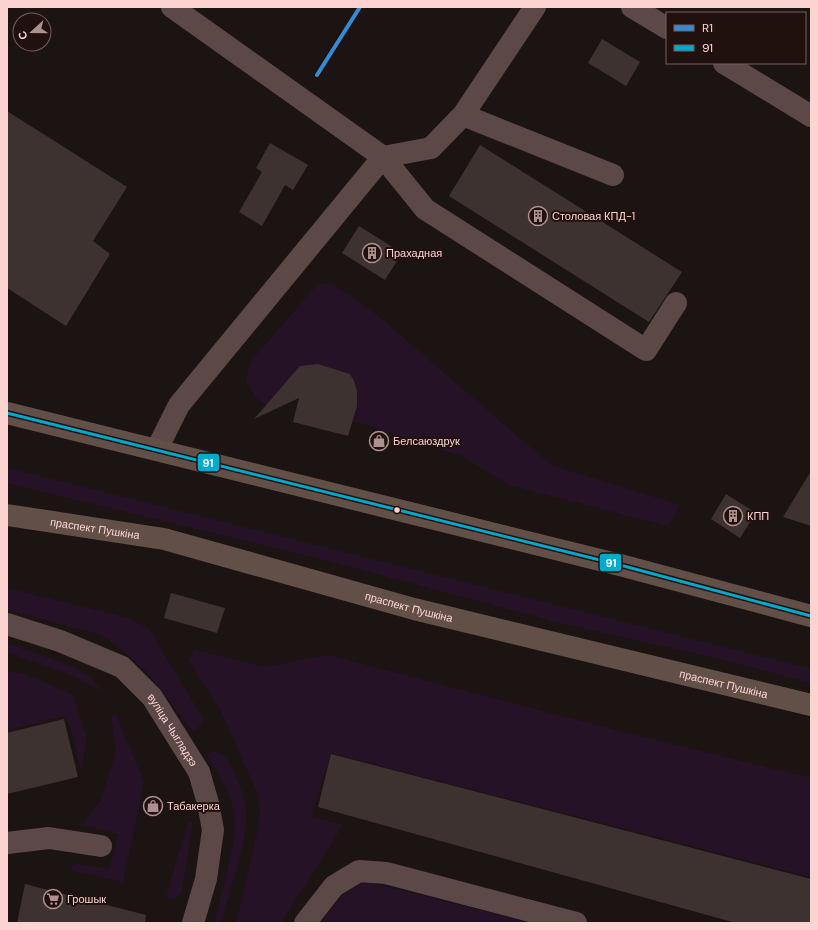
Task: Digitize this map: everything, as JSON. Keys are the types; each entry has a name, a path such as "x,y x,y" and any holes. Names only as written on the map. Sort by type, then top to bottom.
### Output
{"main road":[{"path":"7,413 158,449 620,565 811,616"},
{"name":"праспект Пушкіна","path":"7,515 164,538 414,608 811,705"}],"street":[{"path":"172,7 383,157 425,209 646,350 676,303"},
{"path":"158,449 179,405 383,157 431,148 463,115 535,7"},
{"path":"632,7 666,27"},
{"path":"726,64 811,116"},
{"path":"463,115 613,175"},
{"name":"вуліца Чыгладзэ","path":"7,624 60,641 122,667 152,697 199,772 208,804 213,830 206,879 193,923"},
{"path":"7,843 49,838 101,846"},
{"path":"305,923 334,886 359,871 386,873 576,923"}],"shaded area":[{"path":"318,284 332,284 377,315 551,465 680,505 668,526 509,485 462,456 353,421 357,397 355,386 350,374 318,364 301,366 280,406 264,404 256,397 246,381 250,362"},
{"path":"7,468 811,669 811,683 720,659 560,623 321,559 7,483"},
{"path":"7,588 128,618 149,629 204,720 195,731 189,727 148,673 127,654 102,635 7,610"},
{"path":"7,643 74,667 91,677 102,692 76,677 7,652"},
{"path":"194,650 266,667 328,655 631,734 811,778 811,877 331,753 311,817 343,825 281,923 236,923 258,830 260,812 258,795 222,713 189,660"},
{"path":"7,671 23,673 73,695 87,739 81,770 70,725 64,716 7,730"},
{"path":"116,715 144,782 123,882 70,870 74,863 110,869 118,834 83,825 101,800 116,753 111,716"},
{"path":"212,751 220,754 228,761 241,790 246,807 245,833 242,849 221,923 214,923 232,850 235,822 234,811 227,789 206,756"},
{"path":"193,821 182,892 175,899 166,897 188,822"},
{"path":"363,881 531,923 319,923 342,896"}],"building":[{"path":"602,39 640,62 626,86 588,63"},
{"path":"7,111 127,187 93,241 110,254 66,326 7,288"},
{"path":"270,143 308,165 293,190 285,185 262,226 239,212 262,172 256,168"},
{"name":"Столовая КПД-1","path":"480,145 682,272 649,322 449,196"},
{"name":"Прахадная","path":"359,226 402,253 385,280 342,253"},
{"path":"318,364 350,374 354,381 357,391 357,406 348,436 293,422 299,398 254,419 300,366"},
{"path":"811,471 811,526 783,517"},
{"name":"КПП","path":"726,494 756,513 740,538 711,519"},
{"path":"171,593 225,608 217,633 164,618"},
{"path":"64,719 78,777 7,794 7,733"},
{"path":"331,754 811,879 811,923 736,923 318,807"},
{"name":"Грошык","path":"25,884 146,915 145,923 17,923"}],"transit line":[{"name":"R1","path":"317,75 360,7"},
{"name":"91","path":"7,413 620,565 811,616"}],"place":[{"name":"Столовая КПД-1","path":"538,216"},
{"name":"Прахадная","path":"372,253"},
{"name":"Белсаюздрук","path":"379,441"},
{"name":"КПП","path":"733,516"},
{"name":"Табакерка","path":"153,806"},
{"name":"Грошык","path":"53,899"}]}
